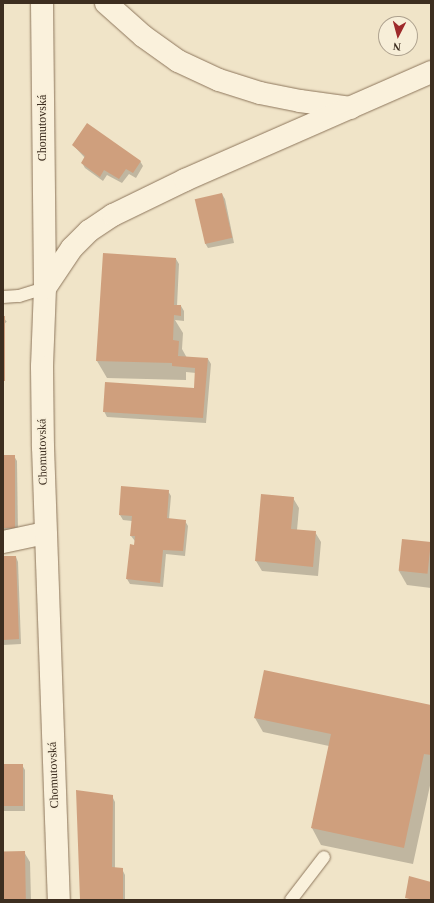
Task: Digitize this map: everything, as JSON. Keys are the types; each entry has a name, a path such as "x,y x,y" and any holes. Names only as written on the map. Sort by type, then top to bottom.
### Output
{"main road":[{"name":"Chomutovská","path":"42,3 45,288 42,375 45,532 59,900"},
{"path":"106,3 143,36 172,57 219,80 260,93 300,102 352,108"},
{"path":"45,288 72,248 89,231 113,215 185,180 352,108 431,72"},
{"path":"3,542 45,532"}],"lane":[{"path":"3,297 19,296 45,288"},
{"path":"291,900 324,857"}],"building":[{"path":"87,123 141,161 133,173 126,169 119,179 104,170 100,177 81,163 85,156 72,145"},
{"path":"222,193 232,238 205,244 195,199"},
{"path":"103,253 176,258 174,305 181,305 181,316 174,315 173,340 179,341 178,356 208,358 203,418 103,412 105,382 194,388 195,368 172,366 172,363 96,361"},
{"path":"3,316 5,316 5,381 3,381"},
{"path":"3,455 15,455 15,528 3,528"},
{"path":"121,486 169,490 167,518 186,520 183,551 163,550 160,583 126,579 130,544 134,545 135,536 130,536 132,516 119,515"},
{"path":"261,494 294,497 291,529 316,531 313,567 255,561"},
{"path":"402,539 431,542 427,574 399,571"},
{"path":"3,556 16,556 19,639 3,640"},
{"path":"264,670 431,705 431,755 424,754 404,848 311,828 331,734 254,718"},
{"path":"3,764 23,764 23,806 3,806"},
{"path":"76,790 113,795 112,867 123,868 123,900 80,900"},
{"path":"3,851 25,851 26,900 4,900"},
{"path":"409,876 431,882 431,900 414,900 405,898"}]}
